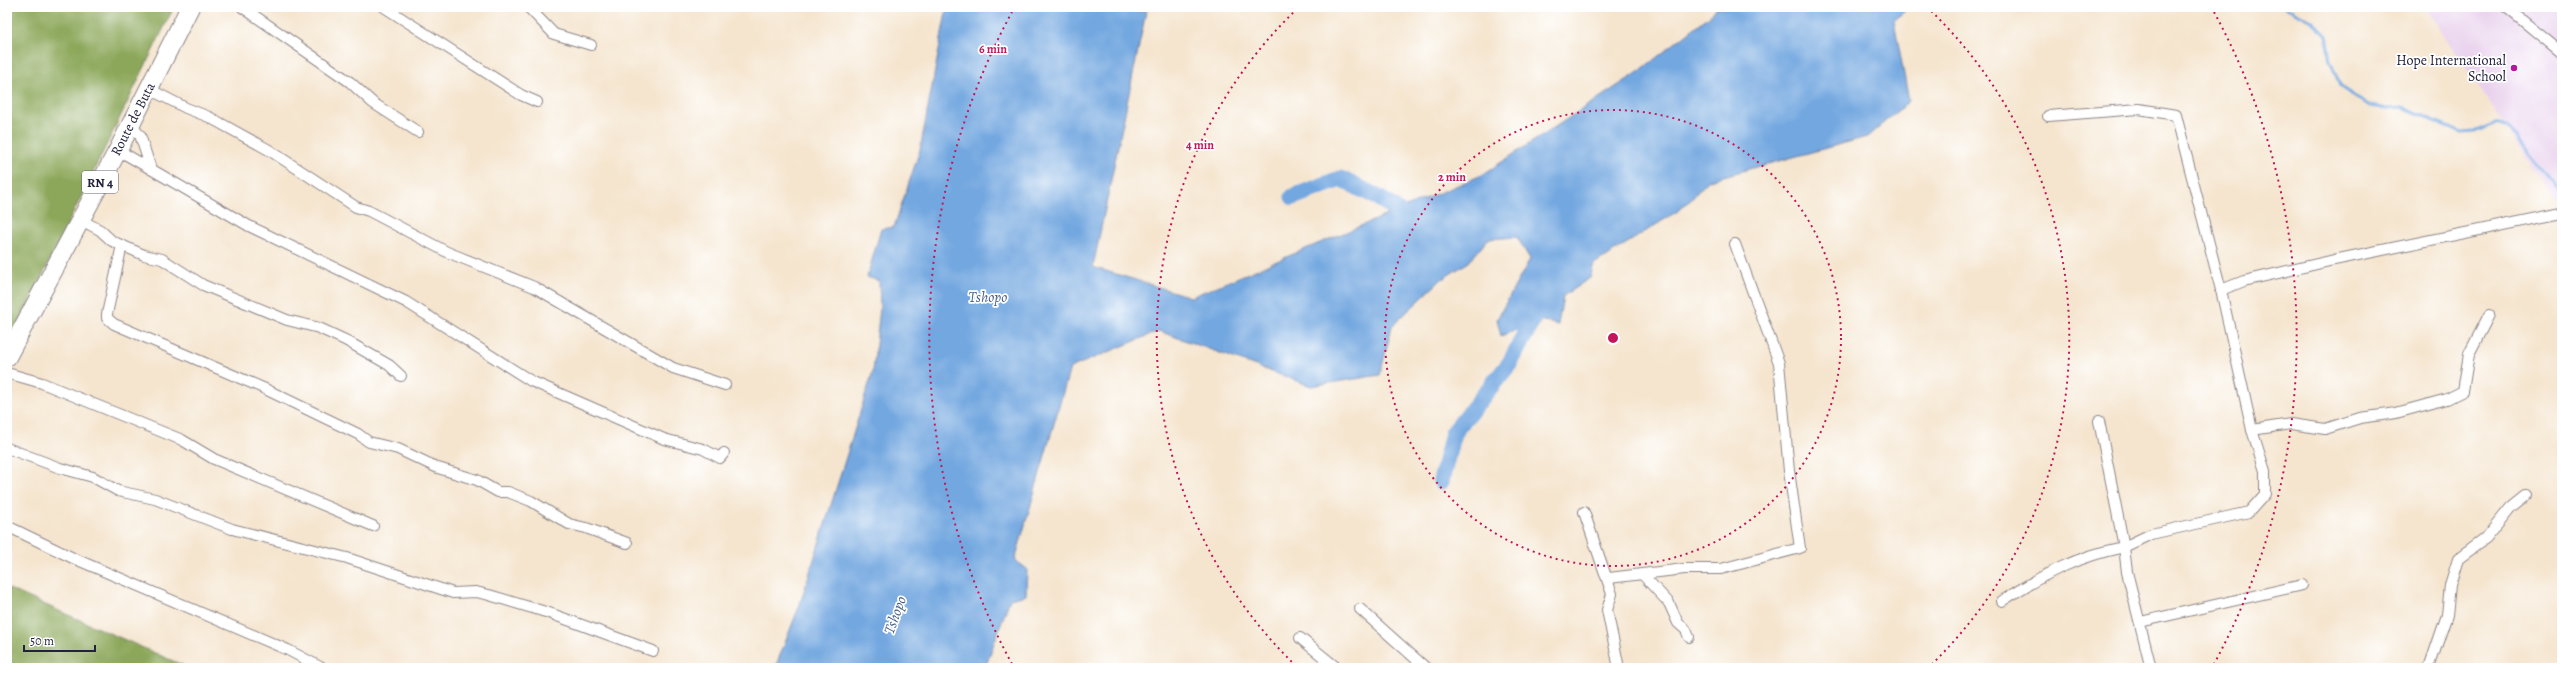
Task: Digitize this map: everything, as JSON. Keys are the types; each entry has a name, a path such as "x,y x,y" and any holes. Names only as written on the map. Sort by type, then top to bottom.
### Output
{"highway":[{"name":"Route de Buta","path":"7,357 79,219 118,150 190,7"}],"street":[{"path":"242,7 350,82 373,103 418,132"},
{"path":"384,7 521,95 537,102"},
{"path":"528,7 554,34 591,45"},
{"path":"2506,7 2562,53"},
{"path":"149,89 186,108 209,117 255,143 356,207 369,211 447,252 534,287 672,368 725,385"},
{"path":"2002,601 2049,571 2093,553 2124,547 2150,534 2249,512 2265,494 2265,471 2252,430 2221,290 2176,115 2139,109 2048,116"},
{"path":"130,125 140,135 151,169"},
{"path":"118,150 249,226 406,302 531,380 664,439 703,449 720,458 724,453"},
{"path":"2221,290 2244,281 2334,260 2562,213"},
{"path":"79,219 122,245 162,259 203,284 287,320 320,328 389,365 401,376"},
{"path":"1609,578 1684,569 1721,569 1800,548 1789,472 1779,363 1735,244"},
{"path":"122,245 107,314 107,318 114,324 263,388 358,434 369,442 398,449 455,475 478,480 498,492 511,493 538,505 569,524 593,530 626,543"},
{"path":"2252,430 2291,424 2325,429 2360,418 2396,413 2447,399 2463,391 2469,354 2489,315"},
{"path":"7,373 42,383 182,440 214,460 374,526"},
{"path":"2099,420 2124,547 2127,572 2151,668"},
{"path":"7,448 60,468 93,477 118,491 155,499 232,529 347,558 453,593 476,592 549,612 653,651"},
{"path":"2429,668 2447,615 2450,585 2458,559 2485,539 2511,507 2526,495"},
{"path":"1584,512 1609,578 1612,594 1607,610 1619,668"},
{"path":"7,526 72,558 300,655 322,668"},
{"path":"1642,574 1669,603 1678,623 1686,630 1689,638"},
{"path":"2140,622 2302,585"},
{"path":"1360,609 1426,668"},
{"path":"1300,638 1337,668"}],"shaded area":[{"name":"Hope International School","path":"2425,7 2562,7 2562,198 2556,203"}],"green space":[{"path":"7,7 174,7 7,348"},
{"path":"7,588 189,668 7,668"}],"water":[{"name":"Tshopo","path":"947,7 1147,7 1093,267 1191,297 1482,175 1637,73 1708,17 1717,7 1909,7 1894,21 1909,101 1867,137 1709,180 1681,209 1594,264 1590,278 1563,296 1558,325 1540,320 1501,336 1497,319 1530,259 1517,237 1488,239 1469,262 1442,279 1392,326 1380,375 1311,386 1159,331 1070,368 1015,560 1027,569 1026,595 1010,599 985,668 775,668 799,607 873,371 880,308 879,281 867,277 881,229 894,227 920,150"}],"waterway":[{"path":"2285,7 2312,21 2326,36 2330,61 2340,85 2354,97 2371,106 2387,109 2402,108 2461,133 2474,132 2496,123 2503,126 2515,135 2562,196"},
{"path":"1293,197 1340,179 1380,198 1398,212 1410,227"},
{"path":"1441,481 1453,433 1510,363 1541,304"}],"place":[{"name":"Hope International School","path":"2514,68"}]}
